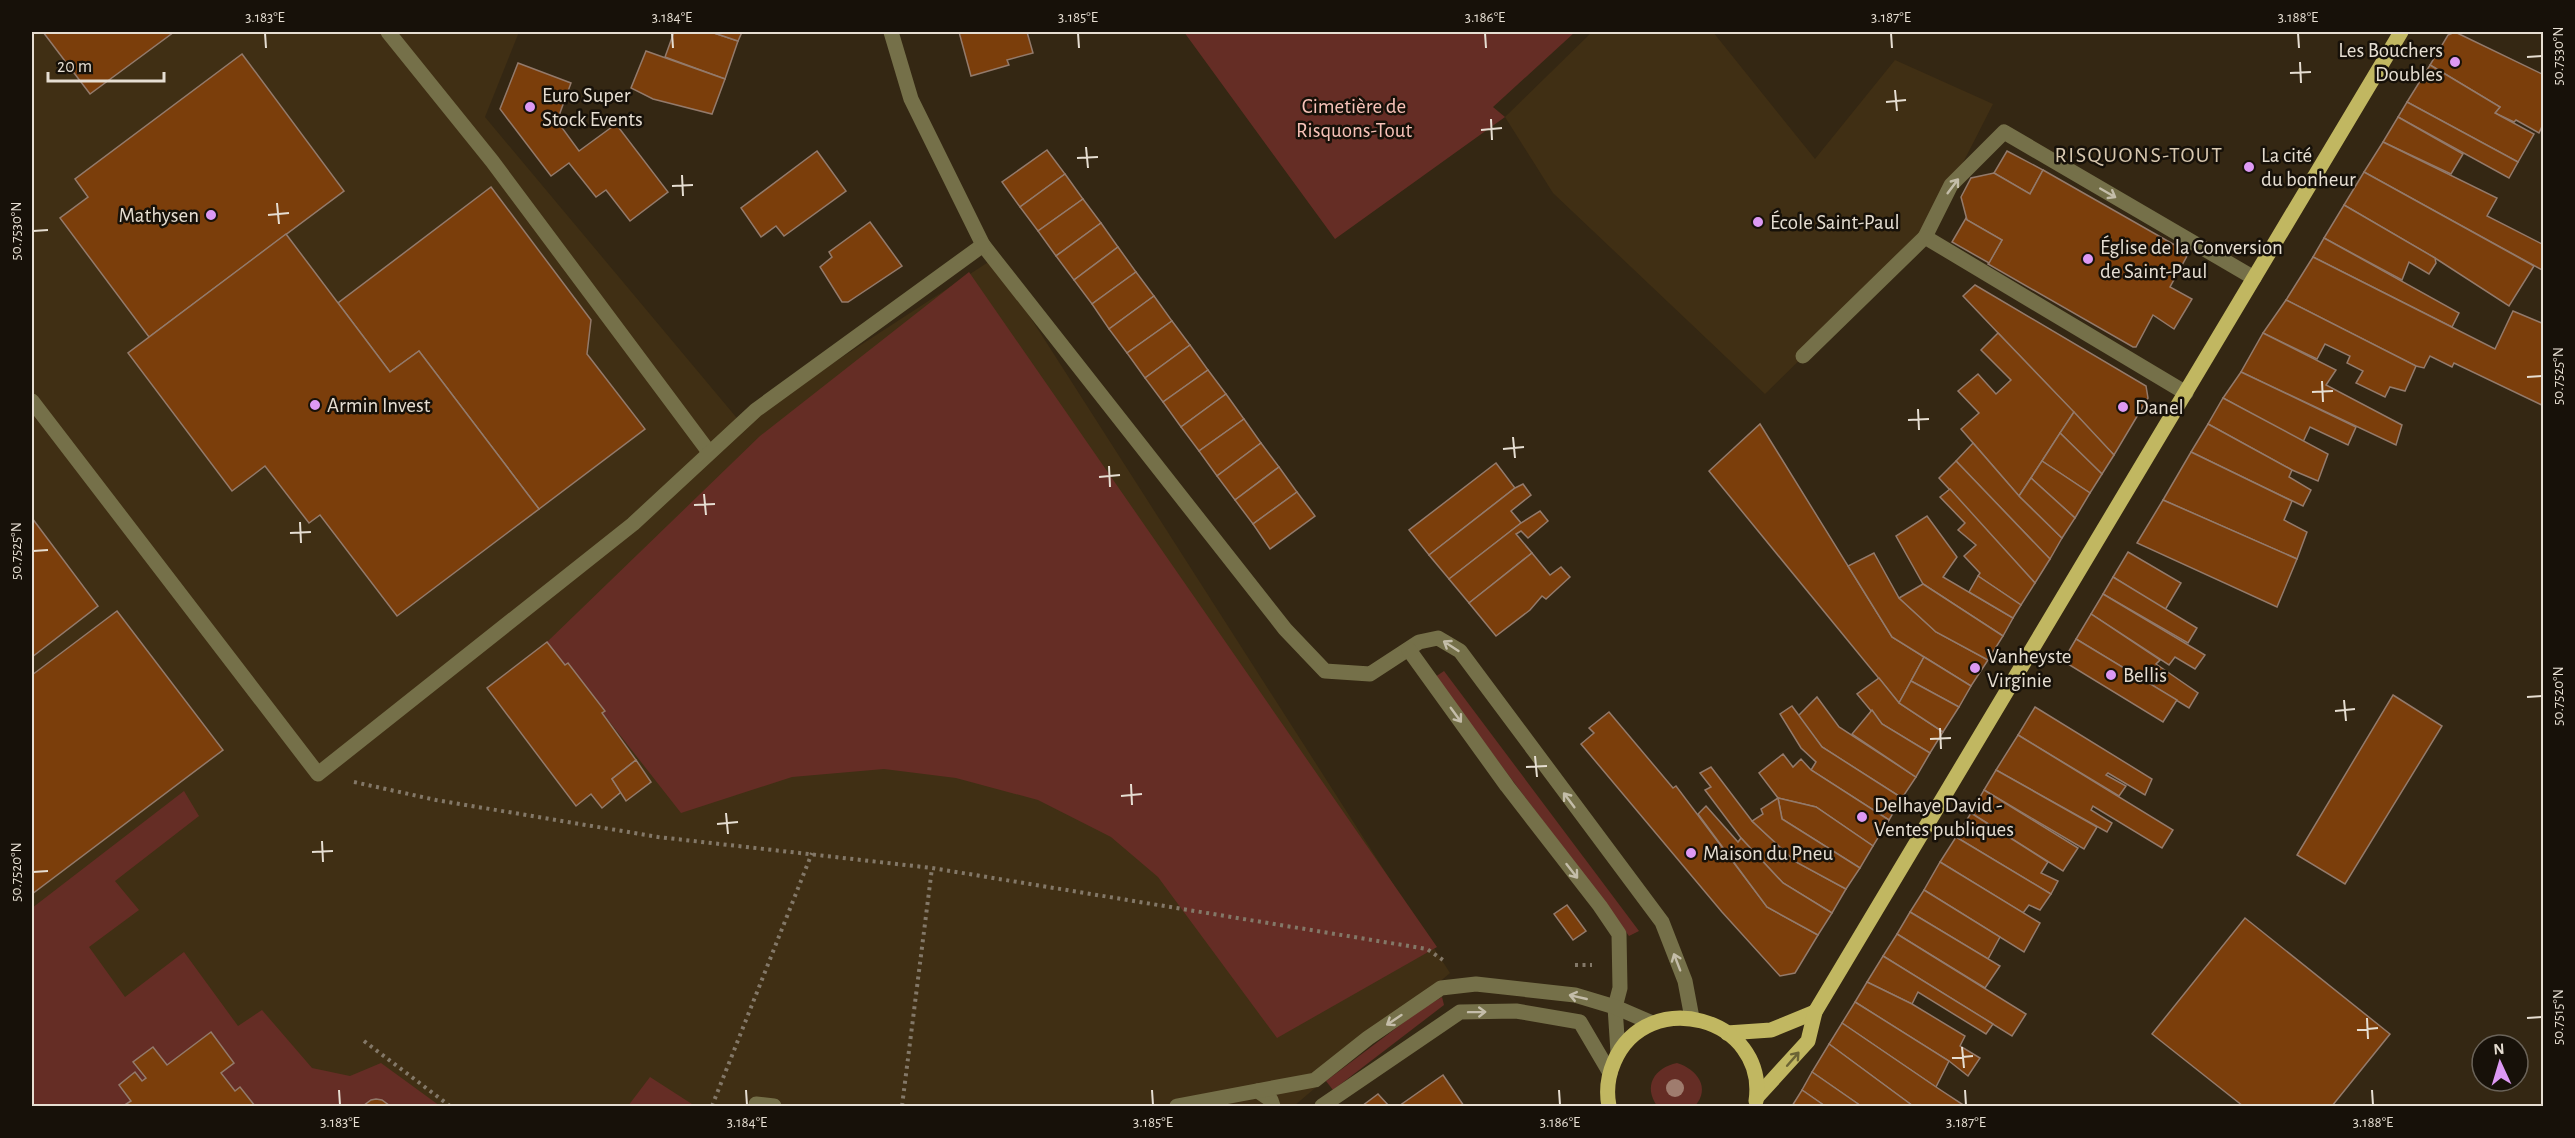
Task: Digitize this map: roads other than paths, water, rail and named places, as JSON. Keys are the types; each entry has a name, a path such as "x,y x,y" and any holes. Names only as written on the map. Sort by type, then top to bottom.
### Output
{"main road":[{"path":"1756,1102 1808,1041 1815,1012 2401,32"},
{"path":"1727,1033 1771,1030 1815,1012"},
{"path":"1609,1107 1607,1088 1618,1052 1633,1035 1652,1023 1672,1018 1692,1018 1711,1023 1738,1042 1753,1067 1756,1102"}],"street":[{"path":"388,32 492,161 709,452"},
{"path":"891,32 911,99 983,245 1285,629 1325,671 1370,674 1419,642 1438,638 1460,651 1662,922 1685,981 1692,1018"},
{"path":"1803,356 1925,237 1951,185 2004,132 2254,278"},
{"path":"1925,237 2186,393"},
{"path":"32,400 318,774 633,524 756,410 983,245"},
{"path":"1409,650 1507,786 1619,934 1620,988 1615,1007 1618,1052"},
{"path":"1177,1107 1315,1080 1368,1038 1441,988 1476,984 1575,995 1615,1007 1652,1023"},
{"path":"1322,1107 1460,1012 1516,1011 1580,1022 1610,1073"},
{"path":"1258,1091 1271,1100 1273,1107"},
{"path":"756,1105 774,1107"}],"place":[{"name":"Les Bouchers Doubles","path":"2455,62"},
{"name":"Euro Super Stock Events","path":"530,107"},
{"name":"La cité du bonheur","path":"2249,167"},
{"name":"Mathysen","path":"211,215"},
{"name":"École Saint-Paul","path":"1758,222"},
{"name":"Église de la Conversion de Saint-Paul","path":"2088,259"},
{"name":"Armin Invest","path":"315,405"},
{"name":"Danel","path":"2123,407"},
{"name":"Vanheyste Virginie","path":"1975,668"},
{"name":"Bellis","path":"2111,675"},
{"name":"Delhaye David - Ventes publiques","path":"1862,817"},
{"name":"Maison du Pneu","path":"1691,853"}],"district":[{"name":"RISQUONS-TOUT","path":"2139,154"}],"park label":[{"name":"Cimetière de Risquons-Tout","path":"1354,118"}]}
